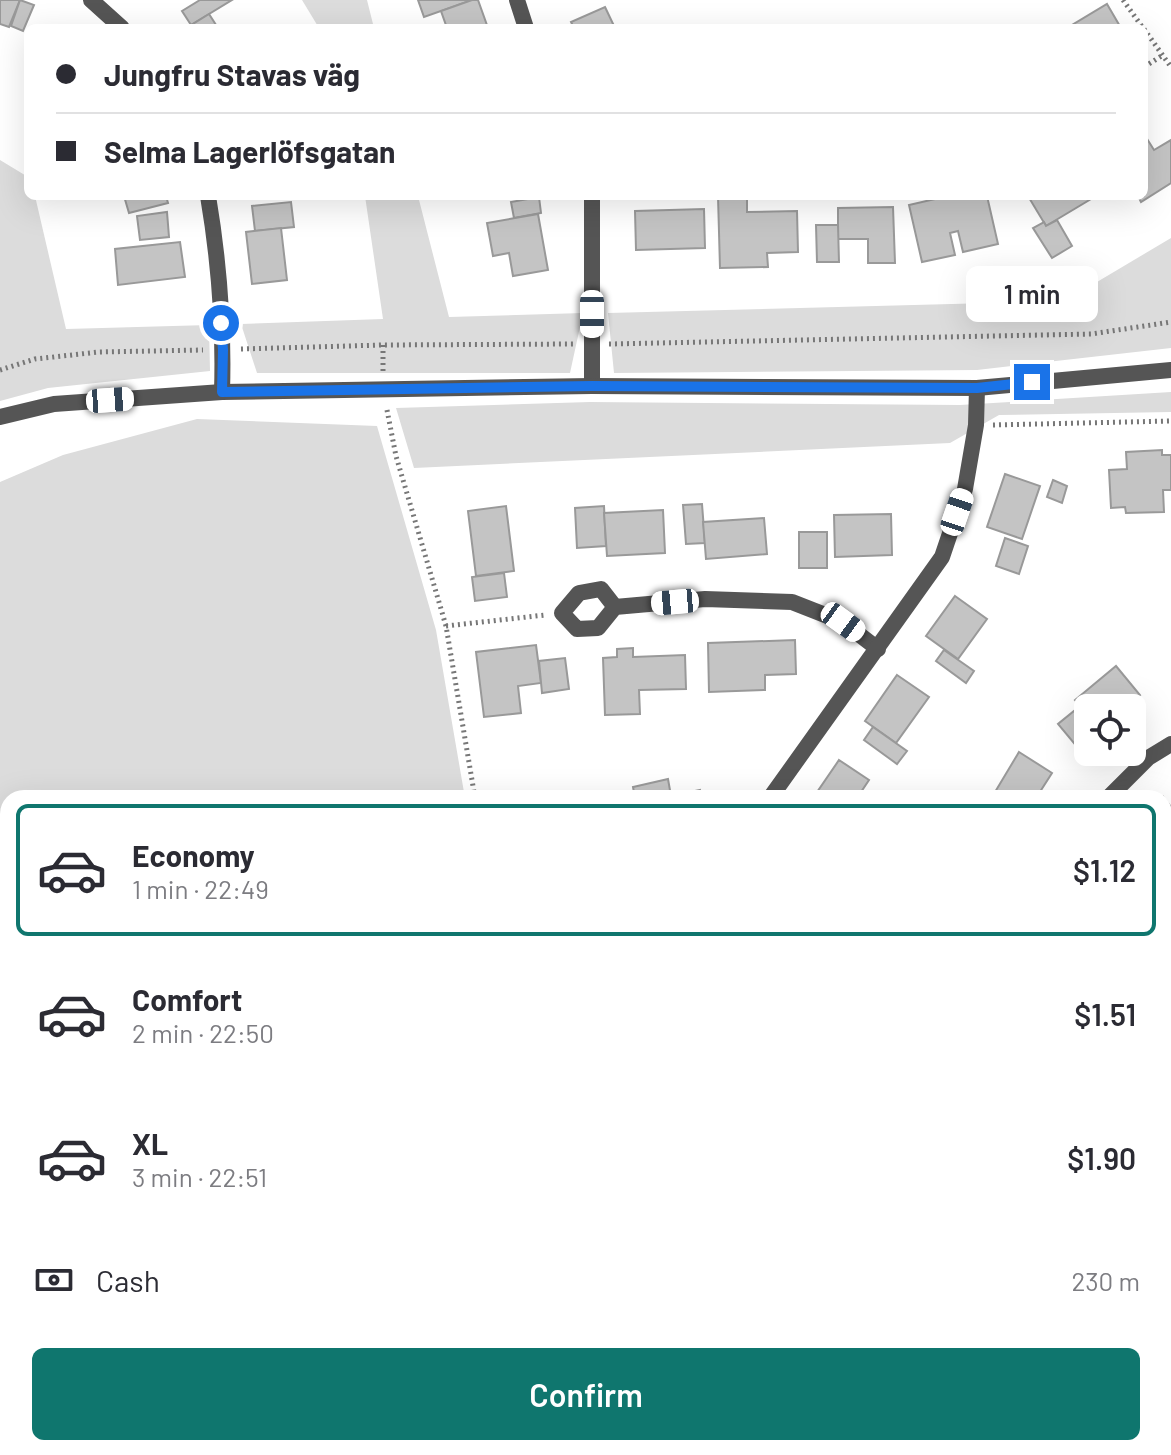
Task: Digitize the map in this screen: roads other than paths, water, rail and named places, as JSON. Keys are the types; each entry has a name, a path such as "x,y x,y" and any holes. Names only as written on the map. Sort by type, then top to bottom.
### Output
{"street":[{"path":"91,0 118,24"},
{"path":"517,0 525,24"},
{"path":"209,200 216,242 223,350 222,392"},
{"path":"592,200 592,386"},
{"path":"0,417 54,404 222,392 592,386 977,388 1171,370"},
{"path":"776,790 942,557 965,489 976,425 977,388"},
{"path":"615,607 601,589 579,593 562,613 577,629 598,628 615,607 705,599 792,602 843,622 878,649"},
{"path":"1116,790 1148,758 1171,744"}]}
